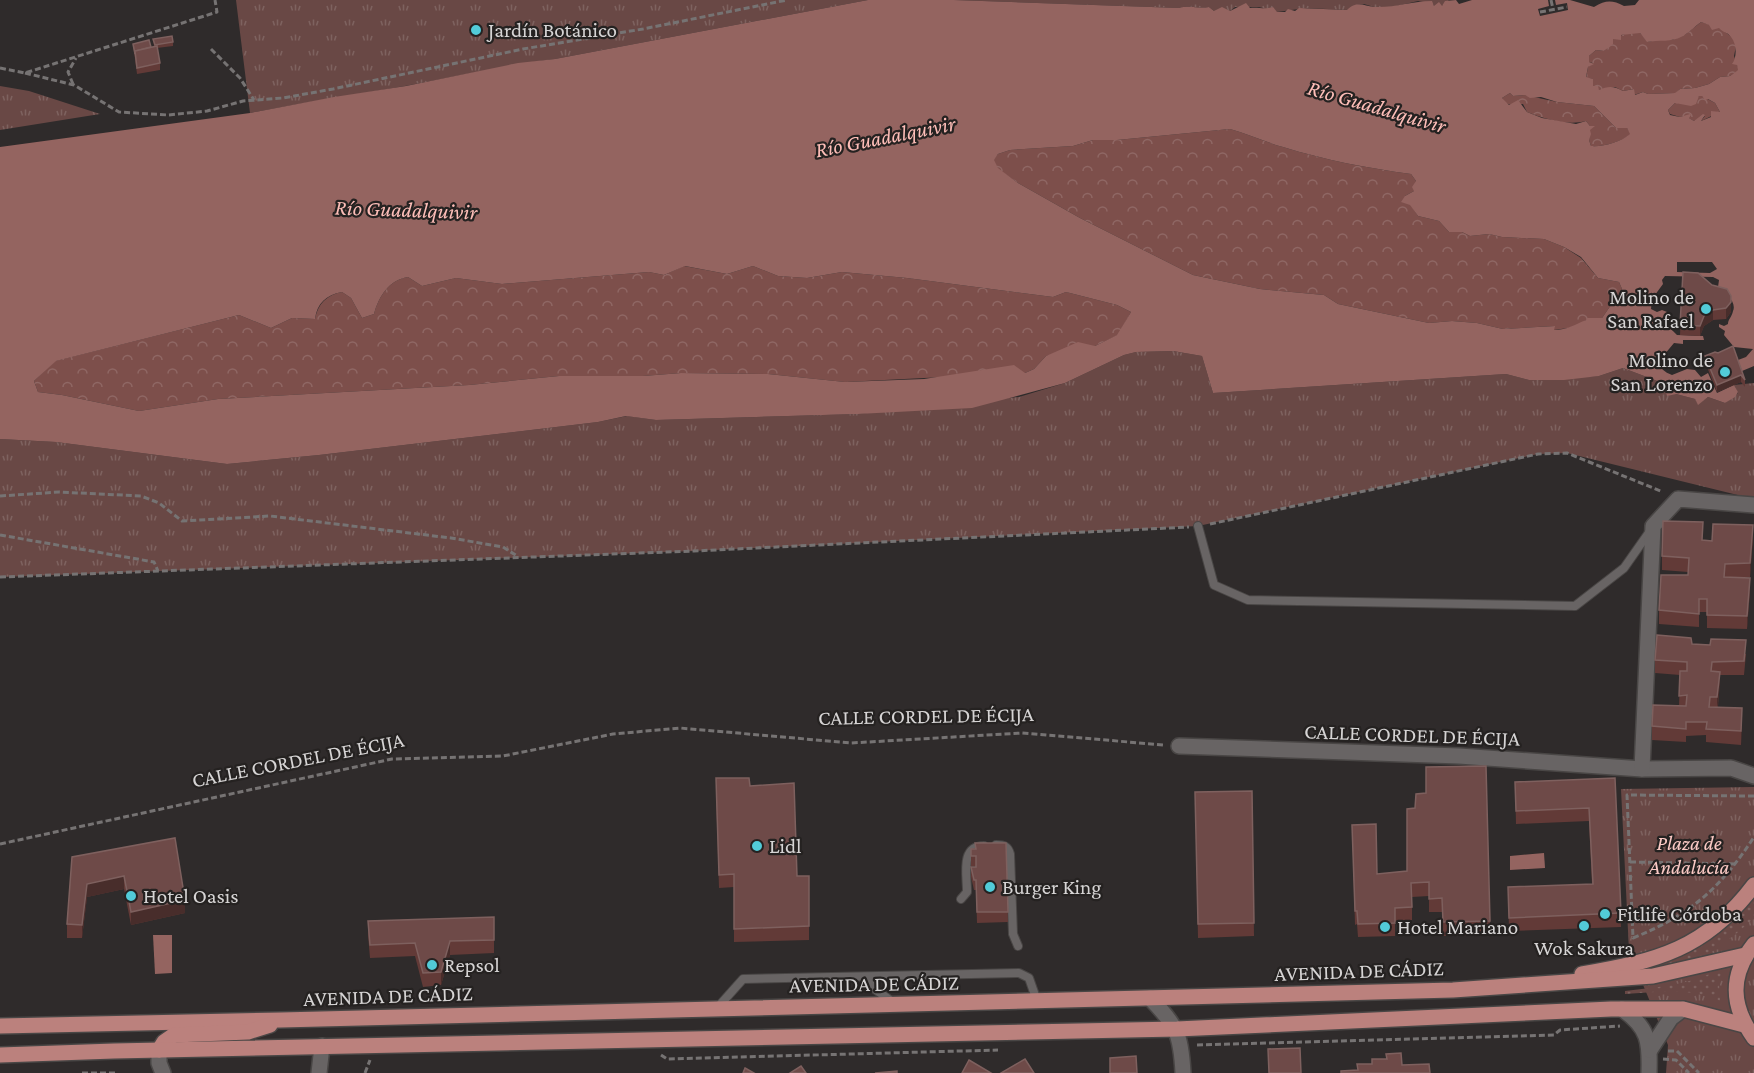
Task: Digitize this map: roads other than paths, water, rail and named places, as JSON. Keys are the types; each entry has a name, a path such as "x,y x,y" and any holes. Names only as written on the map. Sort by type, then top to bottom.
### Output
{"main road":[{"path":"1516,986 1620,967 1669,954 1710,931 1728,915 1754,885"},
{"path":"1750,950 1738,972 1735,990 1737,1008 1744,1025 1754,1038"},
{"name":"AVENIDA DE CÁDIZ","path":"0,1026 1453,990 1653,976 1750,950"},
{"path":"0,1055 322,1046 1177,1029 1622,1009 1683,1009 1744,1025"},
{"path":"320,1019 322,1046"},
{"path":"159,1050 164,1042 174,1035 248,1032 281,1020"}],"street":[{"path":"1642,769 1653,526 1678,498 1754,505"},
{"name":"CALLE CORDEL DE ÉCIJA","path":"1179,746 1459,756 1642,769 1731,768 1754,776"},
{"path":"1150,998 1177,1029 1183,1073"},
{"path":"1622,1009 1635,1017 1644,1028 1650,1054 1649,1073"},
{"path":"1650,1054 1671,1018 1683,1009"},
{"path":"319,1073 322,1046"},
{"path":"159,1050 162,1073"}],"lane":[{"path":"1198,526 1214,585 1248,600 1575,606 1624,568 1653,526"},
{"path":"961,899 967,892 967,853 971,848 1004,845 1009,848 1014,934 1018,946"},
{"path":"717,1008 743,979 1019,973 1029,978 1037,1001"},
{"path":"864,977 876,990 896,1004"}],"water":[{"name":"Río Guadalquivir","path":"868,0 1209,7 1214,11 1222,7 1230,11 1246,3 1250,8 1273,7 1277,12 1285,12 1288,9 1295,11 1299,8 1347,10 1357,4 1381,7 1432,1 1434,6 1439,2 1442,6 1445,1 1456,0 1459,4 1472,0 1570,0 1594,7 1609,2 1624,6 1635,5 1639,0 1754,0 1754,366 1742,371 1738,360 1746,357 1753,349 1734,347 1724,335 1725,331 1719,327 1719,324 1724,326 1728,324 1734,308 1730,298 1718,287 1719,280 1713,277 1665,276 1662,280 1663,284 1652,299 1651,309 1657,312 1662,310 1667,312 1667,325 1677,335 1703,336 1704,340 1683,340 1683,344 1674,343 1659,361 1661,366 1672,375 1687,369 1695,370 1701,377 1708,373 1717,393 1734,385 1738,392 1735,397 1725,403 1708,397 1698,405 1695,399 1676,394 1667,396 1660,382 1623,368 1599,376 1564,380 1529,380 1506,374 1213,393 1202,356 1173,351 1136,352 1124,355 1065,383 972,408 656,420 626,416 598,422 227,464 56,442 0,439 0,147 250,113 406,86 518,63 555,59","holes":["1701,22 1709,25 1712,30 1719,28 1733,40 1736,51 1732,64 1737,65 1738,70 1730,76 1720,77 1709,84 1680,89 1675,93 1648,94 1643,92 1635,95 1634,89 1623,91 1611,87 1599,90 1598,86 1593,86 1593,79 1586,77 1588,67 1594,64 1589,62 1589,56 1596,50 1604,51 1613,44 1613,39 1621,40 1621,35 1640,33 1647,42 1678,39","1510,93 1513,96 1525,95 1530,98 1541,97 1557,102 1594,106 1616,128 1627,128 1630,134 1612,143 1591,146 1590,130 1595,126 1590,126 1586,121 1576,124 1542,118 1527,112 1518,100 1509,105 1502,98","1699,96 1702,96 1705,100 1708,99 1715,103 1720,112 1711,111 1711,117 1701,121 1705,115 1703,114 1694,121 1689,118 1690,114 1680,117 1670,115 1668,110 1675,103 1691,106 1696,104","1230,129 1315,156 1411,174 1416,181 1412,187 1414,191 1405,196 1401,202 1410,205 1418,216 1439,221 1449,232 1462,232 1470,236 1489,234 1502,237 1544,239 1581,257 1598,278 1619,282 1622,289 1602,318 1587,318 1563,329 1554,330 1555,326 1503,329 1477,323 1452,321 1429,323 1338,304 1324,295 1260,289 1193,275 1080,218 1018,183 998,168 994,160 998,154 1010,150 1073,146 1093,140 1117,140","1677,262 1712,262 1717,269 1710,273 1677,272","685,266 727,274 753,266 778,276 807,278 842,272 1053,297 1066,292 1117,305 1131,312 1117,335 1095,346 1078,342 1046,356 1034,369 1025,373 1014,365 924,379 845,382 768,374 681,373 643,376 559,376 469,385 218,399 139,411 38,392 34,381 56,361 239,315 271,328 292,318 315,319 320,304 331,295 342,292 351,298 362,318 374,314 382,295 390,285 408,277 422,286 456,278 502,284 649,272 664,275"]},
{"path":"1544,853 1545,868 1510,870 1510,856"},
{"path":"153,935 172,935 172,973 155,974"}],"place":[{"name":"Jardín Botánico","path":"476,30"},
{"name":"Molino de San Rafael","path":"1706,309"},
{"name":"Molino de San Lorenzo","path":"1725,372"},
{"name":"Lidl","path":"757,846"},
{"name":"Burger King","path":"990,887"},
{"name":"Hotel Oasis","path":"131,896"},
{"name":"Fitlife Córdoba","path":"1605,914"},
{"name":"Wok Sakura","path":"1584,926"},
{"name":"Hotel Mariano","path":"1385,927"},
{"name":"Repsol","path":"432,965"}],"park label":[{"name":"Plaza de Andalucía","path":"1689,855"}]}
